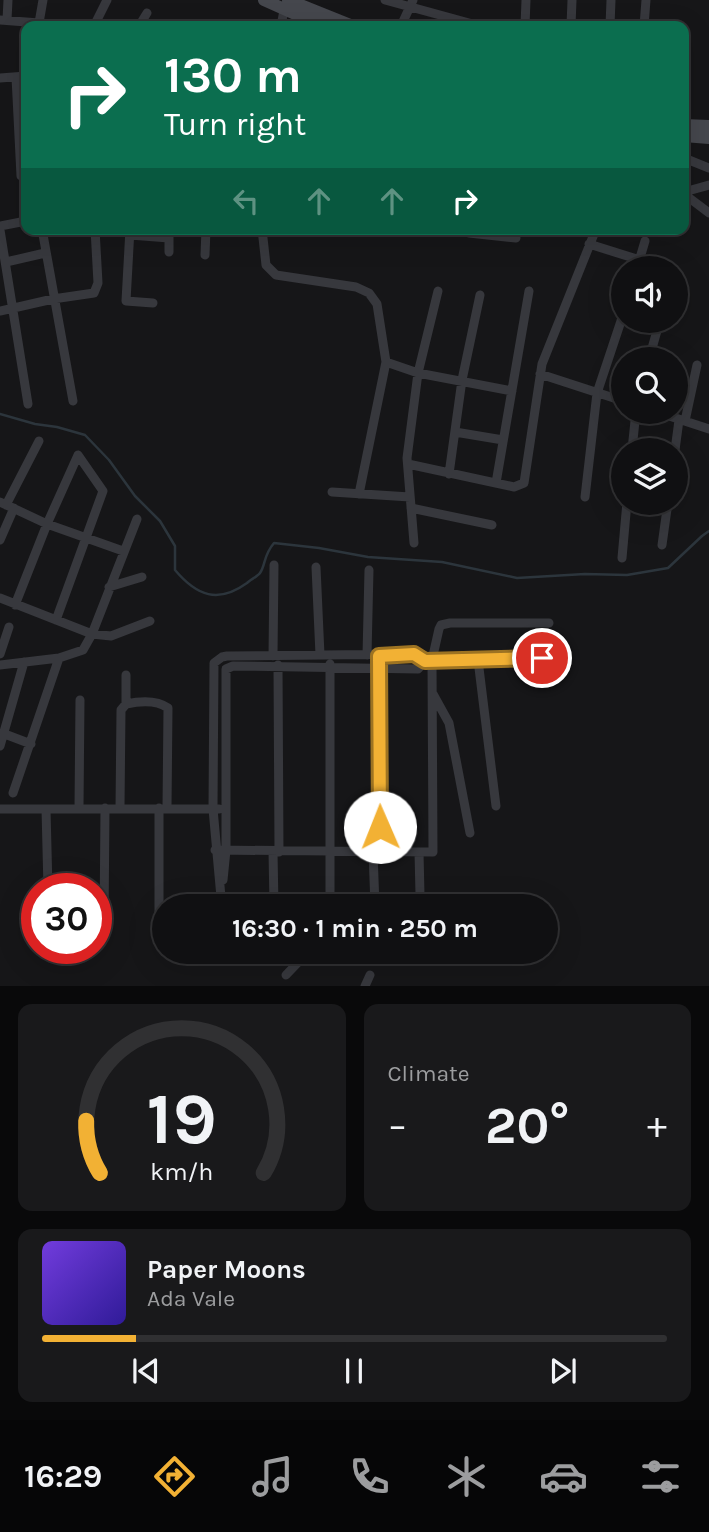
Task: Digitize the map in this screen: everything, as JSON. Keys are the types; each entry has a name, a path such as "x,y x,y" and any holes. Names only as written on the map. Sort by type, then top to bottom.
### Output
{"street":[{"path":"4,20 8,0"},
{"path":"39,21 43,0"},
{"path":"98,21 107,0"},
{"path":"264,0 286,3 338,21"},
{"path":"386,0 411,4 464,21"},
{"path":"525,21 526,0"},
{"path":"571,21 572,0"},
{"path":"610,21 611,0"},
{"path":"644,21 646,0"},
{"path":"282,21 286,3"},
{"path":"286,3 314,21"},
{"path":"403,21 411,4"},
{"path":"142,21 147,13"},
{"path":"0,78 21,76"},
{"path":"16,77 21,176"},
{"path":"689,125 709,126"},
{"path":"689,136 709,138"},
{"path":"689,160 709,168"},
{"path":"689,191 709,185"},
{"path":"689,197 709,213"},
{"path":"21,222 0,228 28,404"},
{"path":"42,235 73,401"},
{"path":"0,311 94,293 98,283 95,235"},
{"path":"130,235 126,301 153,303"},
{"path":"169,235 169,252"},
{"path":"205,254 206,235"},
{"path":"263,235 266,265 276,275 356,287 374,298 386,362 359,494"},
{"path":"488,235 516,238"},
{"path":"408,464 517,487 524,483 545,353 593,235"},
{"path":"640,256 645,241"},
{"path":"589,244 618,256"},
{"path":"6,262 45,253"},
{"path":"414,543 408,464 418,373 438,291"},
{"path":"496,483 529,292"},
{"path":"449,474 462,380 480,295"},
{"path":"584,497 597,393 617,333"},
{"path":"386,362 418,373 512,391"},
{"path":"688,398 697,365"},
{"path":"540,374 611,397"},
{"path":"688,422 709,429"},
{"path":"455,432 503,440"},
{"path":"0,540 7,505 39,441"},
{"path":"15,605 78,455 103,491 56,620"},
{"path":"332,492 410,497"},
{"path":"7,505 47,524 123,551"},
{"path":"411,508 492,525"},
{"path":"622,558 626,515"},
{"path":"662,545 666,515"},
{"path":"0,665 59,658 83,650 92,634 137,519"},
{"path":"274,565 278,668 274,894"},
{"path":"316,567 325,655 330,668 330,894"},
{"path":"367,655 369,570"},
{"path":"109,587 142,576"},
{"path":"0,598 92,634 111,636 150,621"},
{"path":"215,850 433,852 432,693 428,661 439,629 445,624 549,623"},
{"path":"0,654 9,627"},
{"path":"217,659 226,669 226,850 221,897 213,809 214,663 217,659 227,656 414,654 428,661 542,658"},
{"path":"375,894 379,656"},
{"path":"13,793 59,658"},
{"path":"478,660 496,806"},
{"path":"226,669 233,666 418,668 428,661"},
{"path":"0,746 24,662"},
{"path":"120,808 121,710 126,704 126,675"},
{"path":"432,693 449,723 470,832"},
{"path":"79,807 80,700"},
{"path":"126,704 143,702 168,708 160,894"},
{"path":"2,733 31,744"},
{"path":"46,808 48,873"},
{"path":"104,873 105,808"},
{"path":"0,809 225,809"},
{"path":"419,852 420,894"},
{"path":"286,975 297,964"},
{"path":"365,986 370,975"}],"waterway":[{"path":"0,414 85,435 109,460 135,496 160,521 175,546 175,570 191,586 208,594 217,595 236,590 258,575 274,543 368,557 442,562 517,578 585,574 627,575 668,568 709,531"}],"route":[{"path":"380,827 379,656 414,654 425,661 542,658"}]}
